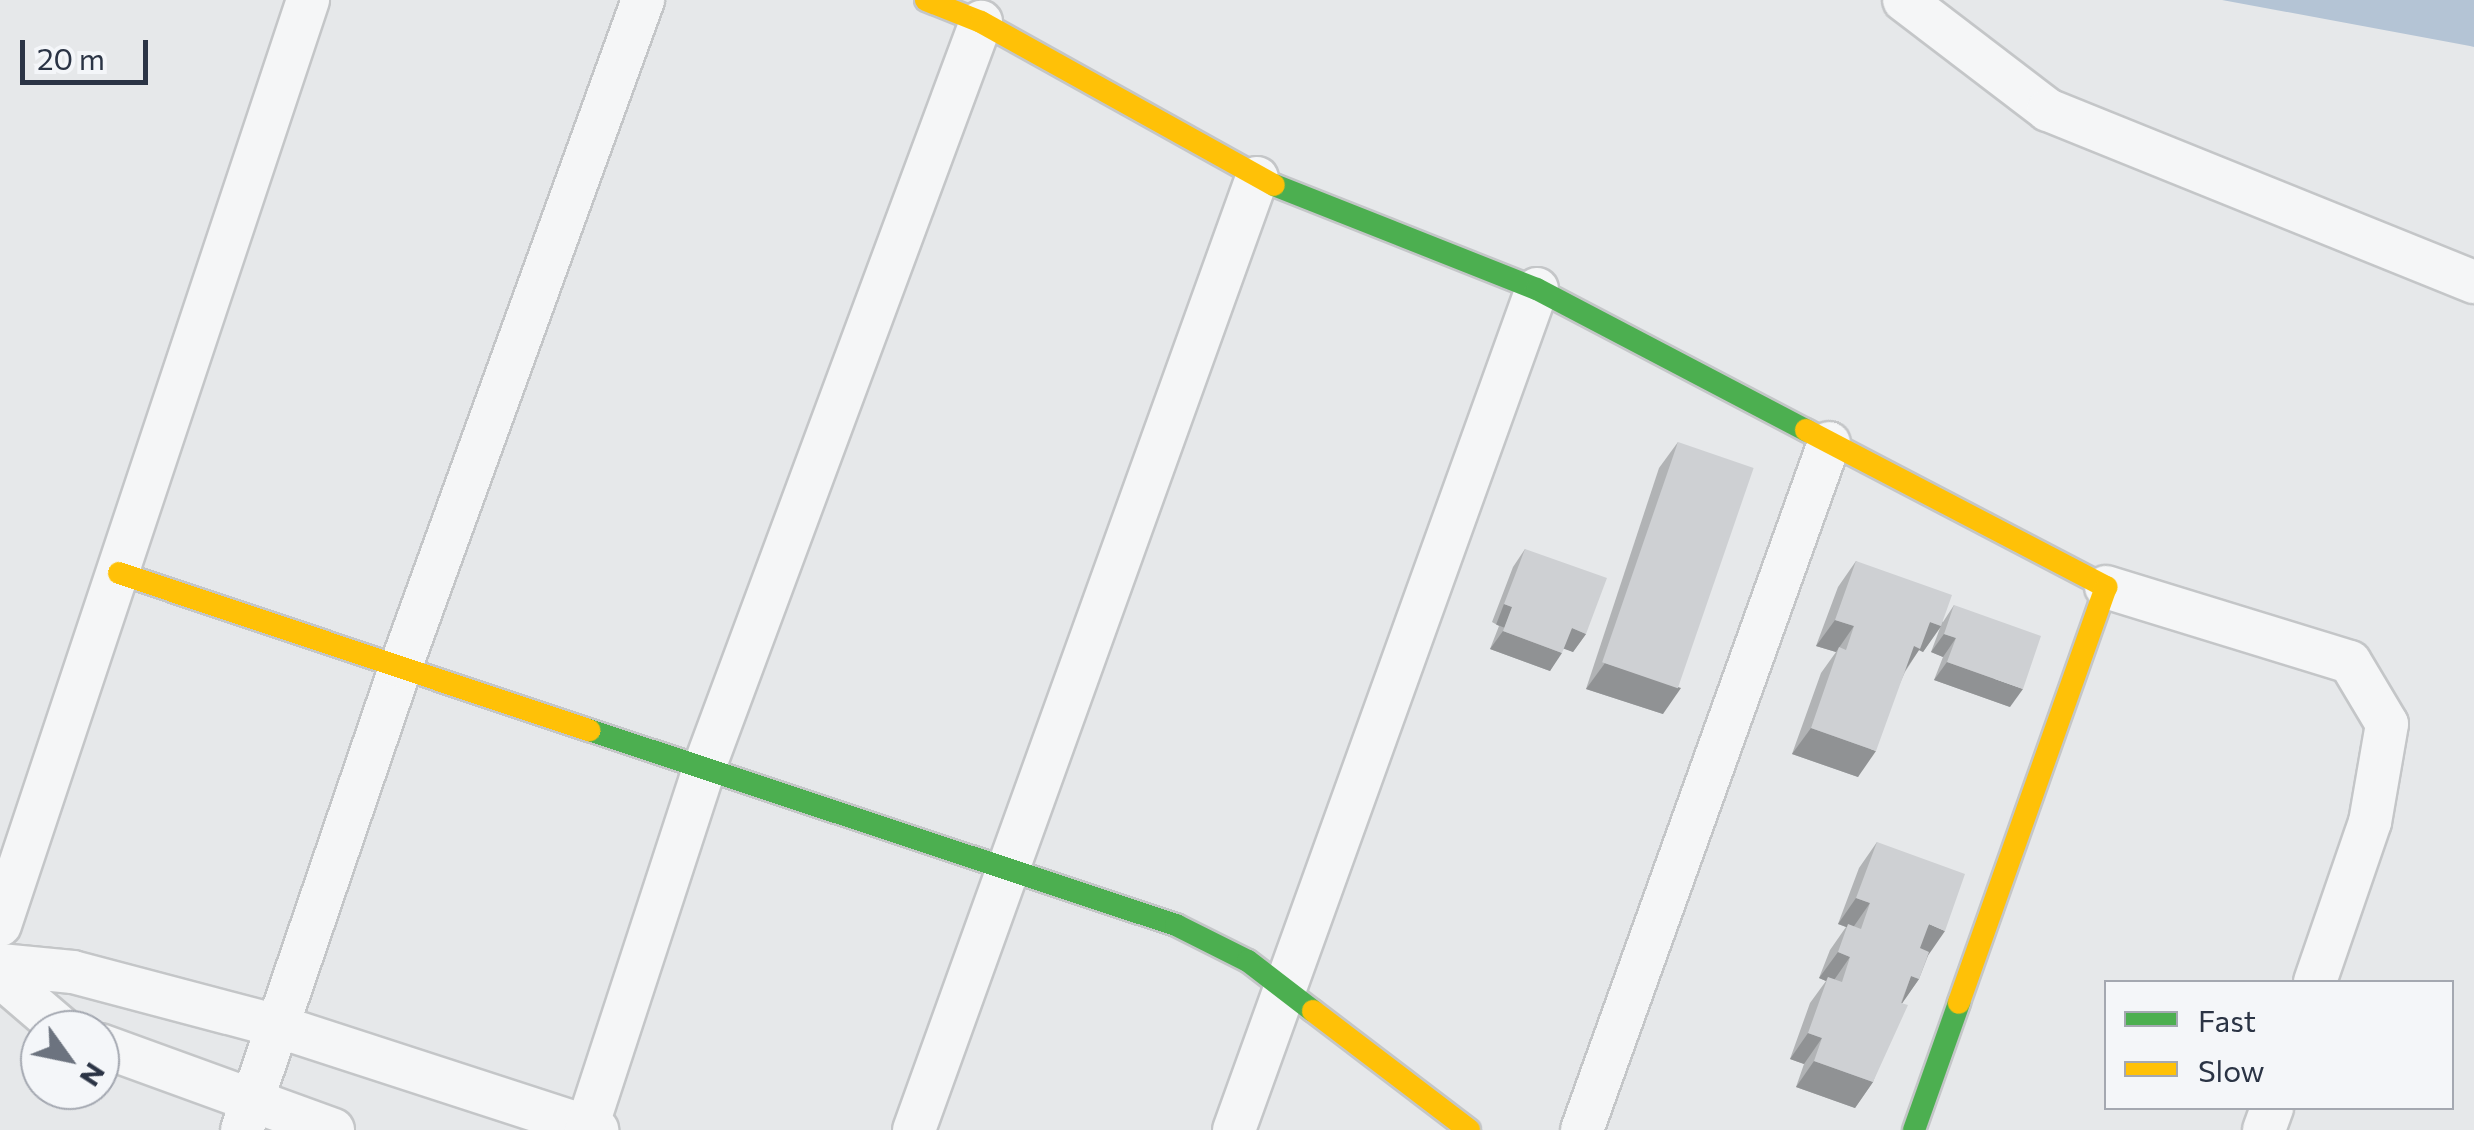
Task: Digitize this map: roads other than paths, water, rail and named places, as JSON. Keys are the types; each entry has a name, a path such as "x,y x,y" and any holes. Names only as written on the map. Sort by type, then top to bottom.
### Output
{"street":[{"path":"0,925 308,0"},
{"path":"246,1116 274,1025 401,666 643,0"},
{"path":"926,0 981,22 1257,178 1537,289 2106,586 2350,662 2387,724 2370,822 2316,980"},
{"path":"1904,0 2048,110 2474,282"},
{"path":"0,965 73,972 274,1025 590,1129 704,768 981,22"},
{"path":"914,1130 1257,178"},
{"path":"1234,1130 1537,289"},
{"path":"1582,1130 1830,444"},
{"path":"118,573 1176,925 1248,961 1469,1130"},
{"path":"1914,1130 2106,586"},
{"path":"0,976 40,1010"},
{"path":"120,1054 246,1116 334,1130"}],"water":[{"path":"2222,0 2474,0 2474,47 2470,46"}]}
